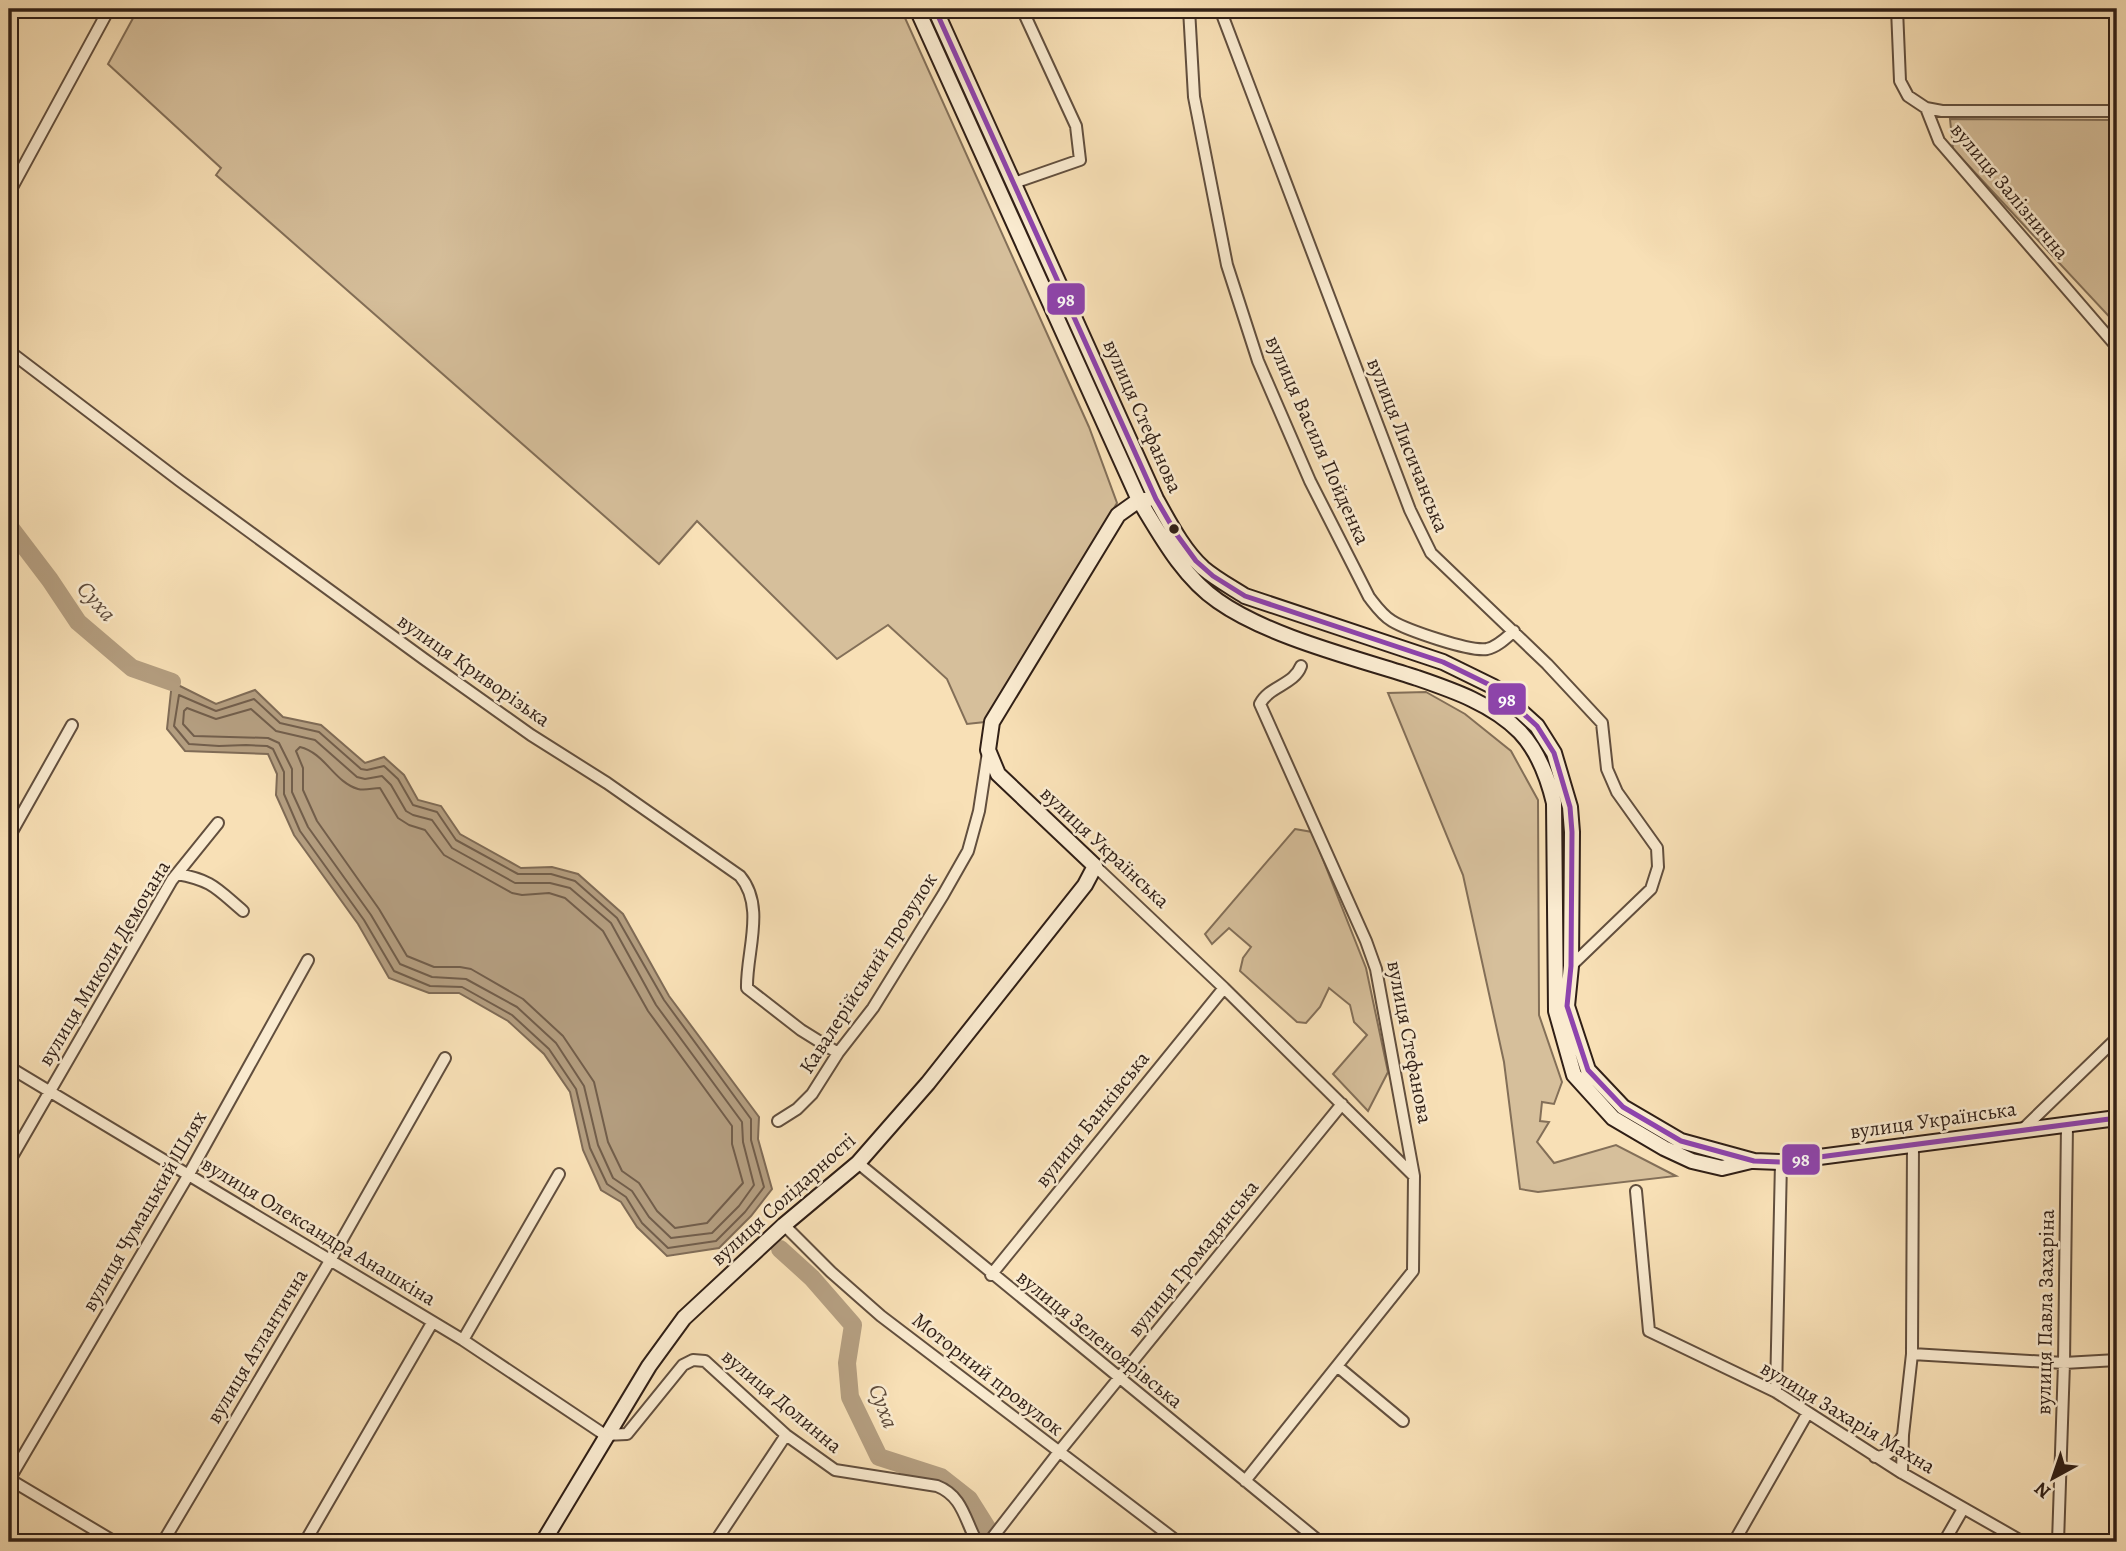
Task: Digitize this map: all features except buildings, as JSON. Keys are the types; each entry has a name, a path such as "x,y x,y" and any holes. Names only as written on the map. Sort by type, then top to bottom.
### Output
{"main road":[{"name":"вулиця Стефанова","path":"917,9 1139,500 1197,584 1218,601 1248,619 1288,635"},
{"name":"вулиця Стефанова","path":"935,9 1156,499 1173,528 1202,567 1234,589 1273,606"},
{"path":"988,750 992,722 1118,515 1139,500 1156,499"},
{"name":"вулиця Українська","path":"1273,606 1443,662 1494,687 1537,726 1554,753 1570,807 1571,966 1567,1006 1588,1070 1623,1107 1681,1141 1754,1161 1781,1162 2117,1118"},
{"name":"вулиця Українська","path":"1288,635 1455,691 1502,716 1521,733 1547,776 1554,803 1556,1011 1574,1075 1613,1118 1664,1148 1692,1161 1723,1168 1754,1161"},
{"name":"вулиця Українська","path":"988,750 998,775 1095,866"},
{"name":"вулиця Солідарності","path":"543,1542 605,1435 649,1366 684,1318 784,1225 858,1163 961,1041 1085,885 1095,866"}],"street":[{"path":"9,193 109,9"},
{"path":"1014,183 1080,160 1076,126 1022,9"},
{"name":"вулиця Василя Пойденка","path":"1189,9 1195,97 1227,265 1258,361 1311,481 1369,597 1380,612 1401,625 1472,649 1488,649 1502,642 1514,631"},
{"name":"вулиця Лисичанська","path":"1220,9 1410,510 1431,553 1514,631 1602,723 1607,769 1617,792 1657,848 1658,867 1651,889 1571,966"},
{"name":"вулиця Залізнична","path":"1897,9 1900,81 1908,96 1926,108 1938,141 2117,347"},
{"path":"1926,108 1942,111 2117,111"},
{"name":"вулиця Криворізька","path":"9,351 424,659 740,876 752,897 754,917 747,988 801,1030 838,1053"},
{"name":"вулиця Стефанова","path":"1301,666 1297,675 1264,696 1260,704 1366,941 1376,970 1414,1176"},
{"path":"9,837 72,725"},
{"name":"Кавалерійський провулок","path":"778,1121 797,1109 812,1094 838,1053 873,1008 968,851 979,811 988,750"},
{"name":"вулиця Миколи Демочана","path":"9,1162 177,874 218,823"},
{"name":"вулиця Українська","path":"1095,866 1224,988 1414,1176"},
{"path":"177,874 200,878 210,883 243,911"},
{"name":"вулиця Чумацький Шлях","path":"9,1479 189,1174 308,960"},
{"name":"вулиця Банківська","path":"991,1275 1224,988"},
{"path":"2022,1130 2117,1038"},
{"name":"вулиця Атлантична","path":"163,1542 331,1259 445,1058"},
{"name":"вулиця Олександра Анашкіна","path":"9,1067 464,1340 605,1435"},
{"name":"вулиця Громадянська","path":"995,1540 1058,1453 1342,1104"},
{"name":"вулиця Павла Захаріна","path":"2058,1542 2064,1363 2067,1125"},
{"path":"1902,1473 1903,1435 1912,1354 1913,1144"},
{"path":"1776,1392 1781,1162"},
{"name":"вулиця Зеленоярівська","path":"858,1163 991,1275 1320,1542"},
{"path":"464,1340 559,1174"},
{"path":"1245,1481 1412,1271 1414,1176"},
{"name":"вулиця Захарія Махна","path":"1636,1191 1649,1331 1776,1392 1875,1457 2023,1542"},
{"name":"Моторний провулок","path":"784,1225 831,1272 881,1316 1178,1542"},
{"path":"305,1542 432,1323"},
{"path":"1912,1354 2064,1363 2117,1360"},
{"name":"вулиця Долинна","path":"605,1435 627,1434 683,1364 693,1360 705,1361 786,1435 835,1470 937,1486 946,1490 962,1508 972,1540"},
{"path":"1337,1366 1403,1421"},
{"path":"1734,1542 1807,1414"},
{"path":"715,1542 786,1435"},
{"path":"1875,1457 1891,1452 1903,1435"},
{"path":"9,1479 115,1542"},
{"path":"1944,1542 1963,1509"}],"shaded area":[{"path":"138,9 901,9 1089,427 1117,503 985,722 967,724 947,679 888,625 837,659 697,521 659,564 216,175 221,168 108,64"},
{"path":"1950,119 2117,120 2117,325 1953,149"},
{"path":"1426,692 1465,714 1511,751 1538,800 1539,1015 1562,1082 1554,1104 1542,1102 1540,1121 1549,1122 1537,1142 1554,1163 1616,1145 1676,1176 1538,1192 1520,1189 1504,1062 1463,875 1388,693"},
{"path":"1295,829 1312,832 1366,968 1388,1072 1368,1111 1333,1074 1367,1035 1354,1022 1350,1005 1329,988 1320,1007 1306,1023 1297,1022 1240,971 1243,958 1251,947 1229,928 1212,944 1205,934"}],"water":[{"path":"172,682 216,704 255,690 283,717 321,725 365,763 384,757 404,775 418,800 441,806 460,834 521,868 552,867 578,874 623,914 669,996 759,1117 758,1139 772,1189 751,1216 719,1248 667,1256 637,1227 621,1202 601,1190 583,1150 570,1092 544,1054 508,1021 459,993 429,993 389,978 358,924 294,835 276,795 277,774 268,754 185,751 167,729"}],"waterway":[{"name":"Суха","path":"9,526 78,622 132,668 172,682"},
{"name":"Суха","path":"780,1249 812,1278 853,1325 847,1363 850,1397 879,1457 941,1477 969,1499 996,1542"}],"transit line":[{"name":"98","path":"935,9 1156,499 1196,561 1213,576 1245,596 1443,662 1494,687 1537,726 1554,753 1570,807 1572,832 1571,966 1567,1006 1588,1070 1623,1107 1681,1141 1754,1161 1781,1162 2117,1118"}]}
